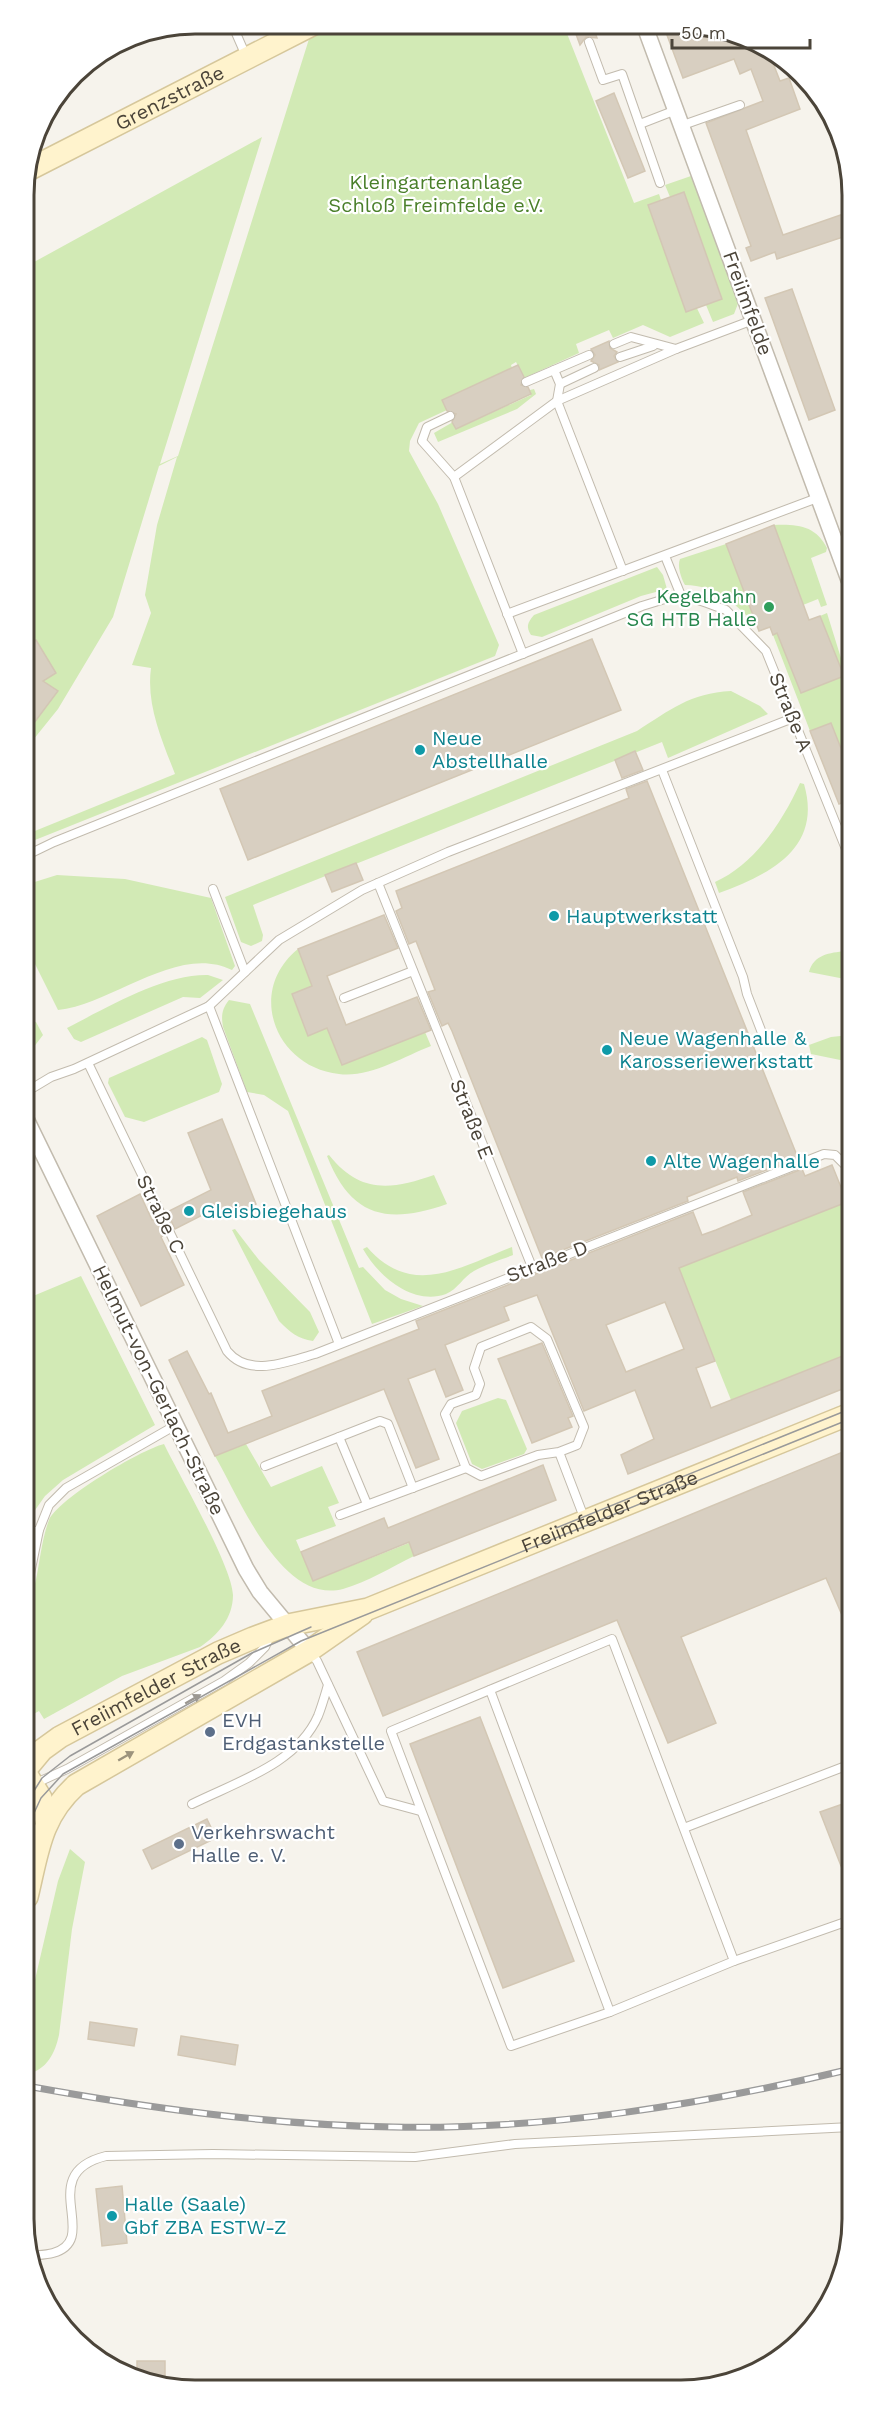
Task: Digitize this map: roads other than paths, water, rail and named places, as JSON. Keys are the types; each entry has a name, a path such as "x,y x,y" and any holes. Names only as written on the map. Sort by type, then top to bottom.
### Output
{"street":[{"name":"Grenzstraße","path":"38,165 291,35"},
{"name":"Freiimfelde","path":"648,35 842,559"},
{"name":"Helmut-von-Gerlach-Straße","path":"35,1137 246,1569 273,1607 280,1628 309,1651"},
{"name":"Freiimfelder Straße","path":"35,1769 42,1750 68,1732 218,1653 280,1628 368,1609 841,1417"},
{"name":"Freiimfelder Straße","path":"76,1785 309,1651 368,1609"},
{"path":"35,1783 76,1785"},
{"path":"35,1864 46,1821 57,1804 76,1785"},
{"path":"35,1795 46,1821"}],"lane":[{"path":"236,35 246,57"},
{"path":"589,42 603,80 622,74 660,183"},
{"path":"683,125 740,105"},
{"path":"640,124 677,109"},
{"path":"454,477 557,401 676,349 754,319"},
{"path":"614,344 631,337 654,345 676,349"},
{"path":"620,357 654,345"},
{"path":"526,382 589,355"},
{"path":"560,384 594,368"},
{"path":"554,370 560,384 557,401 623,571"},
{"path":"450,416 427,427 422,441 454,477 523,654"},
{"path":"507,614 820,497"},
{"path":"665,556 682,598"},
{"name":"Straße A","path":"35,851 63,838 642,606 668,598 692,598 726,610 766,651 842,839"},
{"path":"35,1087 51,1077 88,1063 208,1006 279,940 378,883 448,852 793,718"},
{"path":"662,770 741,970 764,1038"},
{"name":"Straße E","path":"378,883 532,1267"},
{"path":"213,889 245,972"},
{"path":"344,998 413,971"},
{"path":"208,1006 339,1344"},
{"name":"Straße C","path":"88,1063 226,1351 238,1362"},
{"name":"Straße D","path":"238,1362 256,1367 269,1366 315,1354 824,1154 835,1155 842,1162"},
{"path":"531,1327 547,1338 584,1426 577,1445 559,1452 538,1455 481,1476 466,1468 445,1414 451,1404 476,1395 480,1384 474,1368 480,1347 531,1327"},
{"path":"266,1466 380,1421 388,1424 413,1488"},
{"path":"35,1549 48,1505 66,1488 176,1425"},
{"path":"339,1437 367,1504"},
{"path":"559,1452 586,1521"},
{"path":"340,1515 466,1468"},
{"path":"35,1531 39,1530"},
{"path":"35,1781 67,1769 224,1681 249,1663 280,1628"},
{"path":"734,1960 612,1639 391,1731 511,2046 610,2012 734,1960 841,1923"},
{"path":"309,1651 317,1661 383,1801 420,1811"},
{"path":"192,1804 288,1754 306,1737 318,1717 328,1685"},
{"path":"490,1690 610,2012"},
{"path":"684,1828 841,1768"},
{"path":"39,2255 54,2253 64,2247 72,2233 70,2184 74,2172 92,2159 106,2156 213,2154 415,2157 515,2144 841,2128"}],"tram line":[{"path":"556,1528 841,1412"},
{"path":"35,1811 41,1798 63,1774 301,1641 841,1422"},
{"path":"35,1789 42,1778 70,1756 252,1653 311,1627"}],"railway":[{"path":"35,2087 163,2108 255,2119 347,2126 451,2127 624,2113 738,2094 841,2071"}],"place":[{"name":"Kegelbahn SG HTB Halle","path":"769,607"},
{"name":"Neue Abstellhalle","path":"420,750"},
{"name":"Hauptwerkstatt","path":"554,916"},
{"name":"Neue Wagenhalle & Karosseriewerkstatt","path":"607,1050"},
{"name":"Alte Wagenhalle","path":"651,1161"},
{"name":"Gleisbiegehaus","path":"189,1211"},
{"name":"EVH Erdgastankstelle","path":"210,1732"},
{"name":"Verkehrswacht Halle e. V.","path":"179,1844"},
{"name":"Halle (Saale) Gbf ZBA ESTW-Z","path":"112,2216"}],"park label":[{"name":"Kleingartenanlage Schloß Freimfelde e.V.","path":"436,194"}]}
